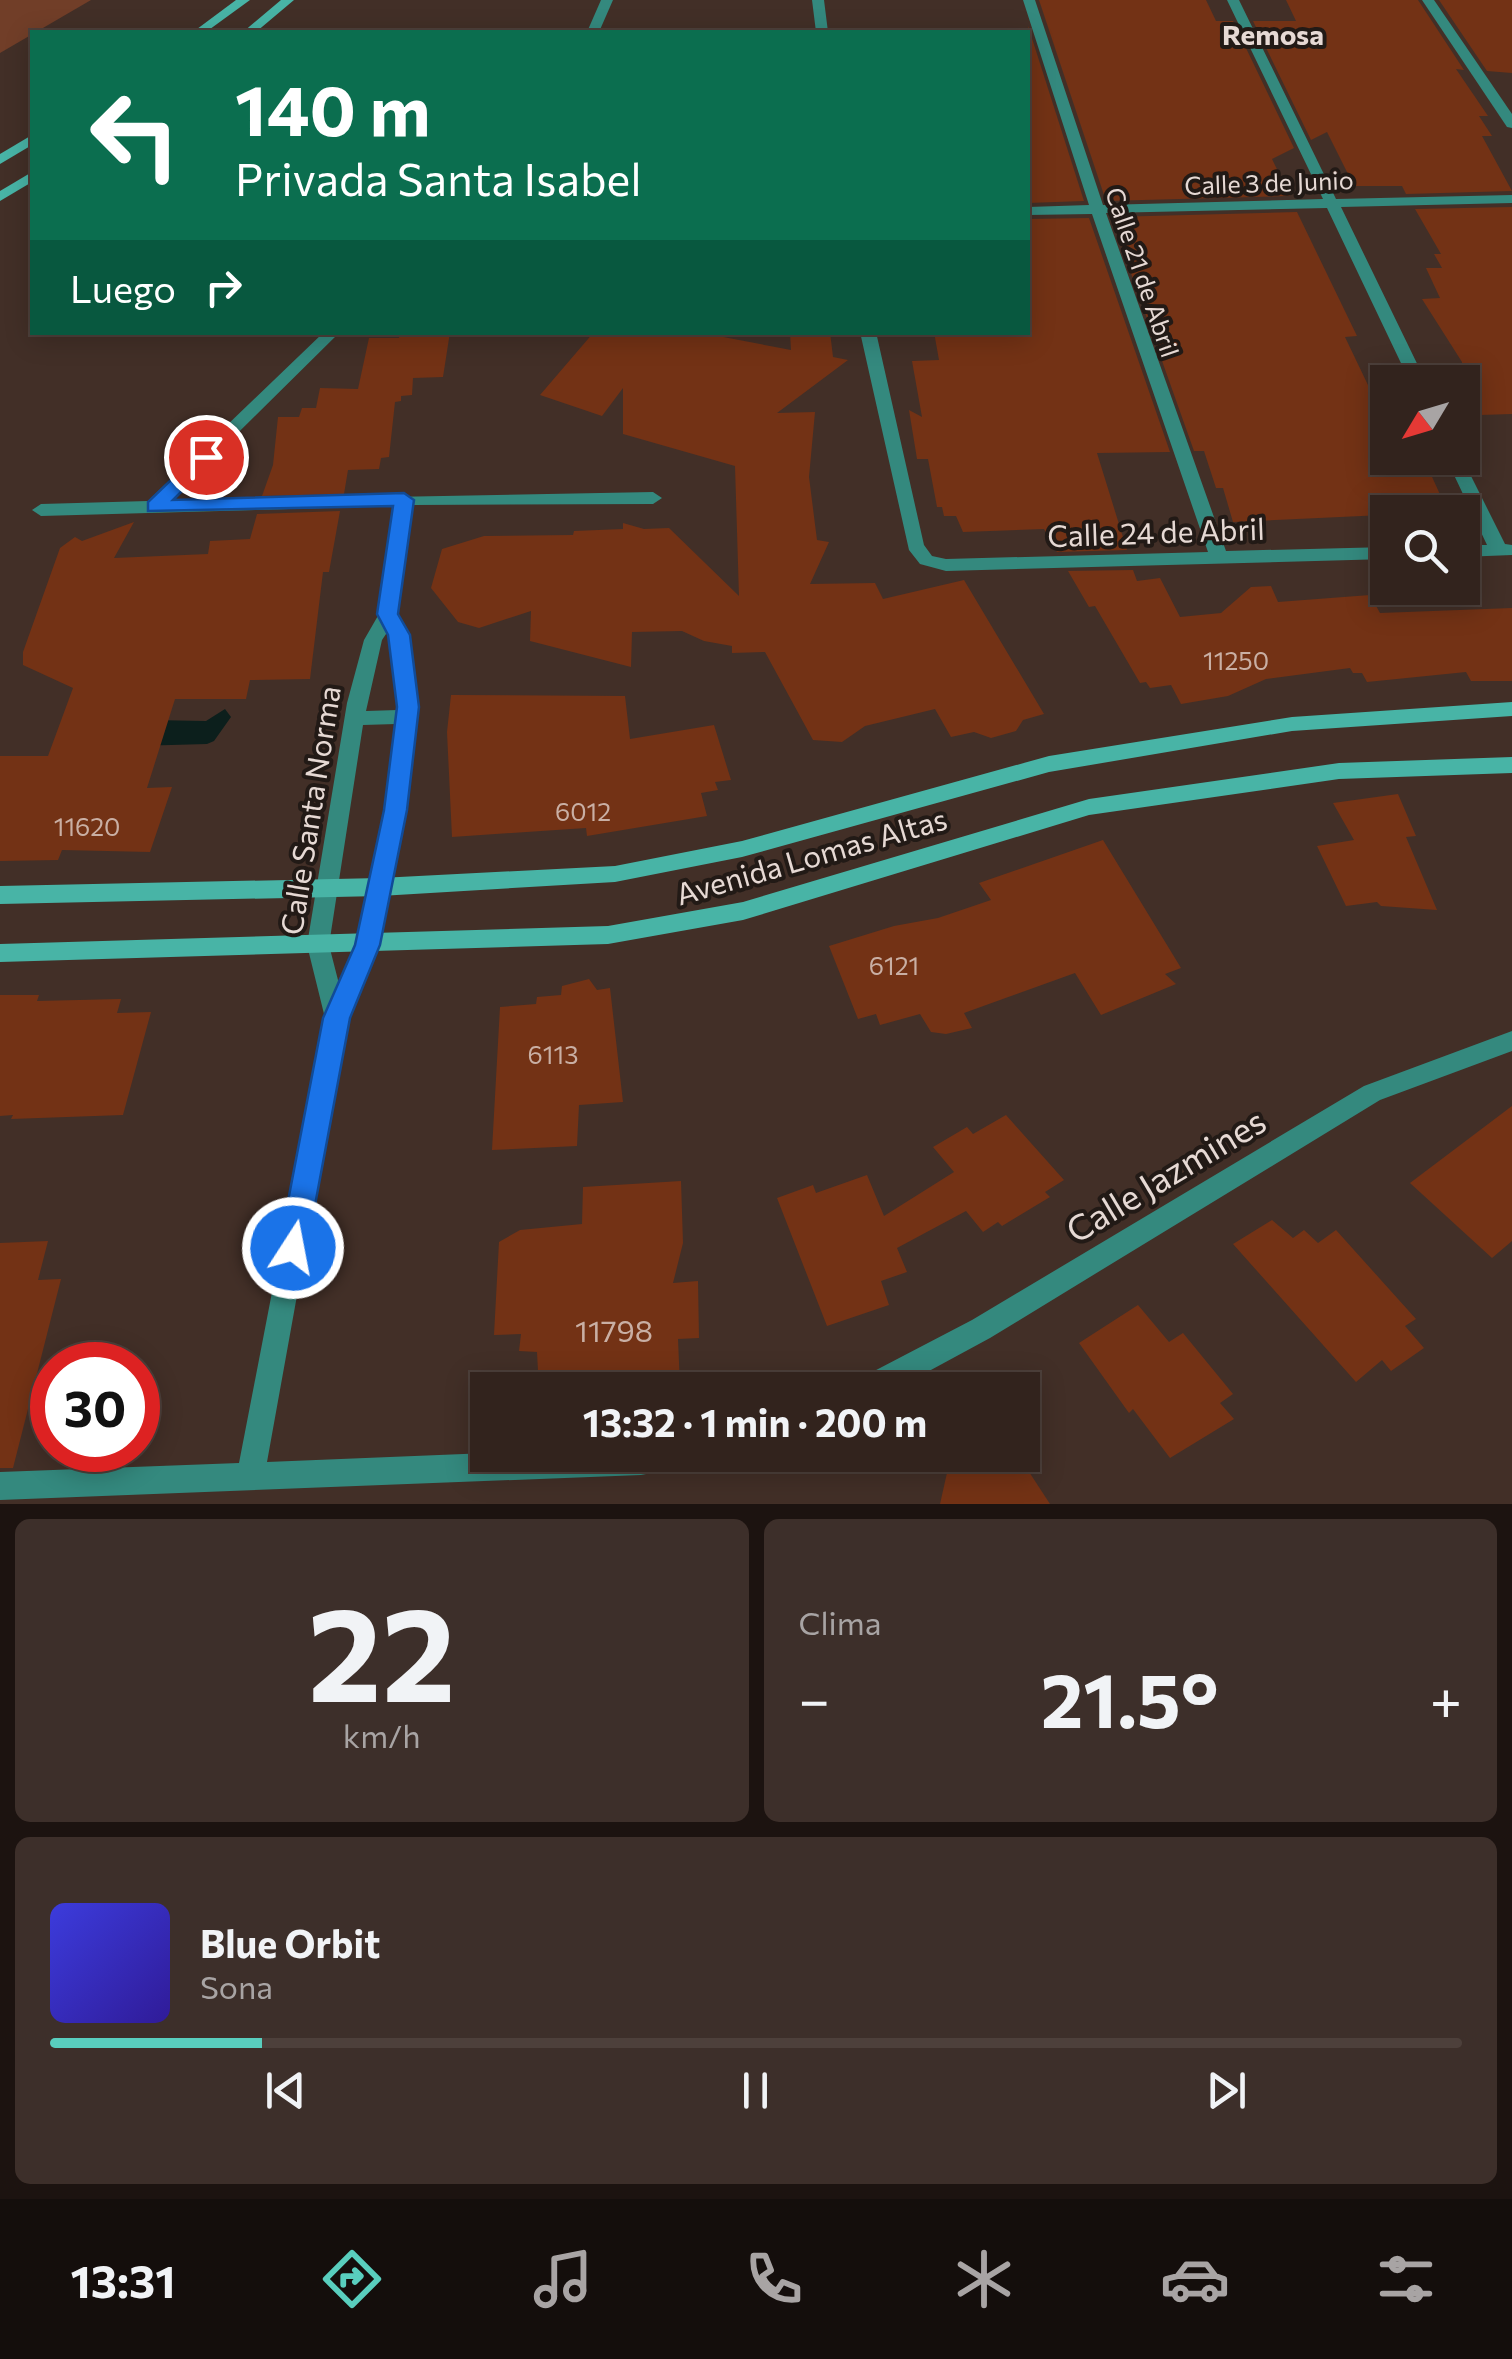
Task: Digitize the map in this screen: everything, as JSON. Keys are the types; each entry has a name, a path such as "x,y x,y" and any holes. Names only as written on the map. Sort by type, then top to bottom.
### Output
{"main road":[{"path":"202,30 244,0"},
{"path":"251,30 288,0"},
{"path":"0,160 30,140"},
{"path":"0,197 30,177"},
{"name":"Avenida Lomas Altas","path":"0,896 380,888 615,874 680,864 1049,764 1292,724 1512,710"},
{"name":"Avenida Lomas Altas","path":"0,953 574,938 673,926 742,911 1089,806 1339,771 1512,765"}],"street":[{"path":"595,30 607,0"},
{"path":"818,0 822,30"},
{"name":"Calle 21 de Abril","path":"1029,0 1219,557"},
{"path":"1233,0 1410,365"},
{"path":"1428,0 1512,124"},
{"name":"Calle 3 de Junio","path":"1030,211 1512,200"},
{"path":"154,506 330,335"},
{"name":"Calle 24 de Abril","path":"869,335 916,546 926,560 946,565 1370,553"},
{"path":"1463,475 1505,550 1480,551"},
{"path":"41,510 654,498"},
{"name":"Calle Santa Norma","path":"336,1018 318,945 355,718 373,640 388,614 404,500"},
{"name":"Calle Santa Norma","path":"250,1478 336,1018 367,945 396,810 407,718 405,664 399,635 388,614"},
{"path":"355,718 407,718"},
{"name":"Calle Jazmines","path":"900,1372 981,1329 1372,1093 1512,1042"},
{"path":"0,1486 470,1468"}],"shaded area":[{"path":"0,0 91,0 39,30 30,30 30,36 0,53"}],"water":[{"path":"225,709 231,717 214,741 207,744 135,746 152,720 206,721"}],"building":[{"path":"1039,0 1206,0 1216,21 1233,21 1294,148 1272,159 1290,196 1106,201"},
{"path":"1286,0 1418,0 1464,70 1456,69 1488,116 1479,116 1492,136 1482,136 1512,191 1406,194 1402,186 1354,186 1327,132 1311,140 1253,21 1296,21"},
{"path":"1439,0 1512,0 1512,73 1487,71"},
{"path":"1030,32 1084,201 1030,203"},
{"path":"1512,207 1512,414 1480,415 1480,365 1462,365 1422,299 1440,298 1426,268 1442,268 1434,254 1441,254 1415,209"},
{"path":"1297,212 1357,336 1345,337 1370,389 1370,475 1431,475 1440,495 1370,495 1370,516 1233,522 1223,488 1216,488 1204,451 1194,451 1111,217"},
{"path":"1089,218 1170,452 1097,453 1127,550 1057,552 1044,529 963,532 956,516 944,516 942,507 937,507 928,459 917,459 909,410 922,417 912,361 939,360 935,335 1030,335 1030,219"},
{"path":"450,335 443,377 413,378 412,395 401,396 401,401 395,402 389,457 381,458 379,469 348,470 344,494 262,496 273,465 278,417 299,417 302,408 316,408 320,388 358,389 369,338"},
{"path":"591,335 713,335 791,350 790,335 830,335 833,357 848,360 777,413 815,412 809,477 817,540 829,542 810,584 875,583 883,599 964,580 1044,714 1023,720 1016,731 991,738 974,732 951,737 935,709 865,726 842,742 813,740 765,652 732,653 732,646 704,641 682,631 632,632 631,667 530,641 531,611 479,628 458,622 431,588 442,549 484,536 573,535 574,531 623,529 623,523 644,529 669,528 739,596 735,466 623,434 623,388 602,416 540,395"},
{"path":"340,511 329,572 323,572 310,679 250,680 246,699 175,699 147,788 172,787 150,852 62,850 58,860 0,861 0,756 48,756 73,688 23,665 23,652 60,548 75,537 82,541 134,522 114,558 208,554 210,541 250,539 257,514"},
{"path":"1133,570 1137,581 1160,578 1180,617 1221,613 1251,587 1271,586 1278,602 1370,595 1370,605 1376,605 1380,613 1512,608 1512,681 1471,681 1466,672 1367,682 1362,673 1353,673 1350,668 1266,679 1228,696 1181,704 1171,685 1150,688 1146,682 1140,683 1095,606 1089,607 1068,571"},
{"path":"451,695 625,696 630,739 714,725 731,780 715,782 718,790 701,793 707,816 587,836 586,828 452,837 447,732"},
{"path":"1398,794 1416,836 1406,837 1437,910 1381,906 1377,902 1346,906 1317,846 1354,840 1333,803"},
{"path":"1103,840 1181,968 1165,974 1176,984 1101,1015 1075,973 964,1013 972,1028 946,1034 931,1032 920,1014 880,1025 876,1014 858,1019 829,946 991,900 979,883"},
{"path":"589,979 597,990 610,988 623,1102 579,1105 577,1146 492,1150 500,1007 536,1004 537,997 561,995 562,986"},
{"path":"0,995 39,995 37,1001 121,999 117,1013 151,1012 123,1115 11,1119 13,1115 0,1116"},
{"path":"1512,1106 1512,1241 1492,1258 1410,1183"},
{"path":"1006,1115 1064,1180 1045,1192 1050,1197 1002,1226 998,1222 983,1232 966,1211 897,1248 907,1272 881,1281 889,1305 827,1326 777,1198 813,1185 816,1193 867,1175 884,1216 954,1172 933,1147 967,1127 973,1134"},
{"path":"681,1181 683,1243 673,1283 698,1281 699,1338 678,1339 679,1372 538,1372 537,1352 519,1351 521,1334 494,1335 499,1242 520,1230 582,1224 583,1187"},
{"path":"1272,1220 1293,1238 1304,1230 1318,1243 1336,1230 1416,1319 1405,1326 1424,1348 1391,1371 1382,1360 1356,1382 1233,1244"},
{"path":"48,1241 38,1280 61,1279 45,1342 30,1342 30,1401 13,1468 0,1468 0,1243"},
{"path":"1138,1305 1169,1342 1183,1333 1233,1394 1220,1403 1234,1419 1170,1458 1133,1409 1129,1413 1079,1343"},
{"path":"947,1472 1029,1472 1050,1504 940,1504"}],"district":[{"name":"Remosa","path":"1273,34"}],"route":[{"path":"206,457 154,506 404,500 388,614 399,635 408,707 396,810 367,945 336,1018 293,1248"}]}
